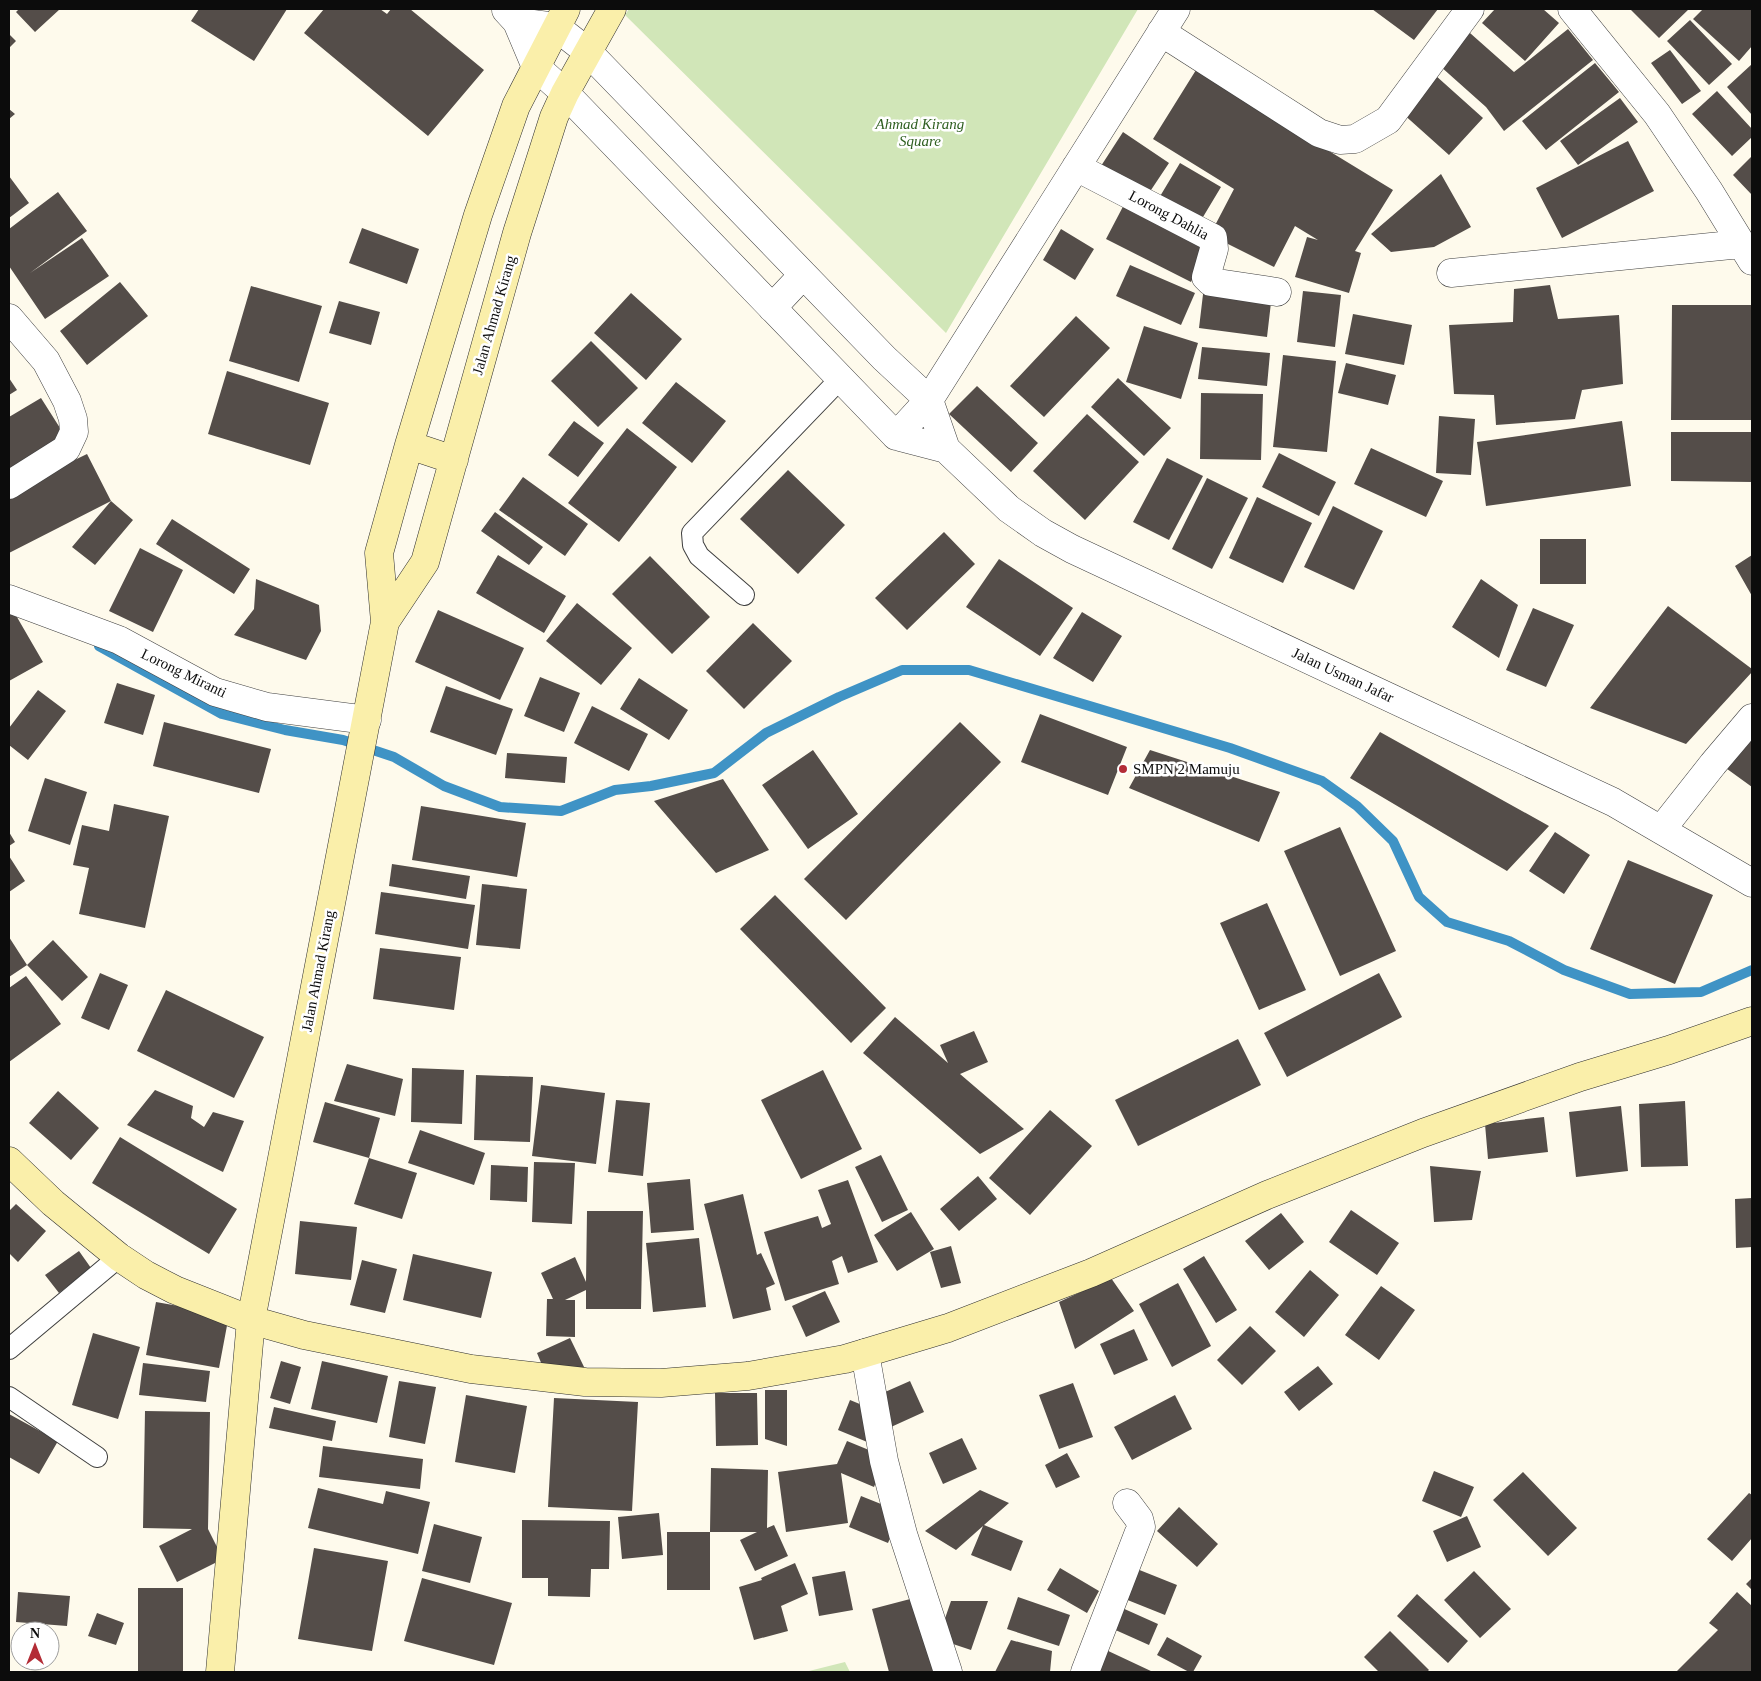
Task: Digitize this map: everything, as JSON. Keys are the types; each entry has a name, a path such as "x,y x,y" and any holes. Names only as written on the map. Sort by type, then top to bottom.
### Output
{"main road":[{"name":"Jalan Ahmad Kirang","path":"385,622 425,562 517,233 554,117 565,93 612,9"},
{"name":"Jalan Ahmad Kirang","path":"220,1672 251,1320 385,622 379,553 478,215 516,106 561,18"},
{"path":"478,215 517,233"},
{"path":"410,446 454,460"},
{"path":"9,1161 52,1202 119,1257 146,1275 175,1290 251,1320 313,1337 471,1369 585,1382 661,1383 748,1376 845,1359 948,1328 1091,1273 1268,1195 1423,1133 1580,1077 1668,1050 1752,1020"}],"street":[{"path":"896,436 929,400 1176,9"},
{"path":"1161,32 1319,133 1340,140 1355,139 1388,120 1470,9"},
{"path":"1451,273 1747,252 1709,190 1658,114 1572,9"},
{"path":"511,16 561,18 588,52 884,358 929,400 946,449 896,436 565,93 536,68 511,16"},
{"name":"Lorong Dahlia","path":"1076,167 1213,238 1214,249 1206,277 1211,282 1277,292"},
{"path":"772,308 803,275"},
{"path":"9,318 46,361 68,401 74,432 66,449 9,486"},
{"name":"Jalan Usman Jafar","path":"946,449 1009,509 1043,533 1613,802 1752,884"},
{"name":"Lorong Miranti","path":"9,599 119,640 215,692 268,707 366,725"},
{"path":"1661,830 1752,718"},
{"path":"865,1353 884,1461 903,1534 948,1672"},
{"path":"1085,1672 1141,1527 1139,1519 1126,1503"}],"lane":[{"path":"744,595 700,556 693,545 692,533 841,378"},
{"path":"9,1349 119,1257"},
{"path":"9,1397 97,1457"}],"green space":[{"name":"Ahmad Kirang Square","path":"629,9 1138,9 946,333 625,15"},
{"path":"845,1662 850,1672 805,1672"}],"building":[{"path":"19,9 60,9 35,32 16,12"},
{"path":"199,9 287,9 254,61 191,21"},
{"path":"324,9 380,9 387,14 391,9 410,9 484,70 428,136 304,33"},
{"path":"1372,9 1438,9 1414,40"},
{"path":"1495,9 1543,9 1559,23 1525,61 1482,23"},
{"path":"1630,9 1689,9 1659,38"},
{"path":"1703,9 1752,9 1752,46 1739,61 1693,19"},
{"path":"1690,20 1732,64 1709,85 1667,41"},
{"path":"1568,29 1593,60 1504,131 1486,107 1440,66 1470,33 1514,72"},
{"path":"9,34 16,41 9,48"},
{"path":"1670,50 1701,91 1682,104 1651,63"},
{"path":"1595,63 1619,92 1546,150 1522,121"},
{"path":"1752,64 1752,115 1727,87"},
{"path":"1196,70 1393,190 1355,251 1361,253 1349,293 1295,277 1307,237 1318,240 1295,226 1274,267 1210,235 1234,189 1153,139"},
{"path":"1435,75 1483,118 1449,155 1401,112"},
{"path":"1717,91 1752,129 1752,137 1732,156 1692,114"},
{"path":"1620,98 1638,122 1578,165 1560,141"},
{"path":"9,109 15,114 9,119"},
{"path":"1123,132 1169,163 1147,196 1101,166"},
{"path":"1628,141 1654,191 1562,238 1536,188"},
{"path":"1752,156 1752,195 1733,175"},
{"path":"1180,163 1221,187 1200,222 1159,198"},
{"path":"1441,174 1471,227 1434,247 1391,252 1371,234"},
{"path":"9,176 29,203 9,218"},
{"path":"58,192 87,231 30,273 82,238 109,276 45,319 9,266 9,229"},
{"path":"1128,197 1212,239 1191,282 1106,239"},
{"path":"362,228 419,249 407,284 349,263"},
{"path":"1061,229 1094,249 1075,280 1043,260"},
{"path":"1130,265 1195,293 1181,325 1116,296"},
{"path":"120,282 148,316 87,365 60,331"},
{"path":"1550,285 1558,319 1619,315 1623,384 1582,390 1575,419 1496,425 1494,395 1454,394 1449,325 1513,322 1514,289"},
{"path":"251,286 322,306 299,382 229,361"},
{"path":"1204,286 1272,294 1267,337 1199,328"},
{"path":"1303,291 1341,295 1335,347 1297,342"},
{"path":"631,293 682,339 646,380 594,333"},
{"path":"339,301 380,312 371,345 329,333"},
{"path":"1672,305 1752,305 1752,420 1671,420"},
{"path":"1353,314 1412,325 1404,365 1345,354"},
{"path":"1076,316 1110,348 1044,417 1010,386"},
{"path":"1144,326 1198,343 1181,399 1126,382"},
{"path":"591,341 638,388 598,427 551,381"},
{"path":"1202,347 1270,353 1267,386 1198,379"},
{"path":"1283,355 1336,361 1327,452 1273,447"},
{"path":"1346,363 1396,375 1388,405 1338,393"},
{"path":"227,371 329,403 310,465 208,434"},
{"path":"9,378 17,390 9,395"},
{"path":"1118,378 1171,428 1144,456 1091,407"},
{"path":"676,382 726,421 692,463 642,423"},
{"path":"977,386 1038,443 1011,472 949,414"},
{"path":"1201,393 1263,394 1261,460 1200,459"},
{"path":"41,398 67,439 9,475 9,417"},
{"path":"1087,414 1139,462 1085,520 1033,471"},
{"path":"1439,416 1475,419 1471,475 1436,473"},
{"path":"574,421 604,443 578,477 548,455"},
{"path":"1622,421 1631,486 1486,506 1477,442"},
{"path":"627,428 677,467 619,542 568,503"},
{"path":"1671,432 1752,432 1752,482 1671,481"},
{"path":"1371,448 1443,481 1426,517 1354,484"},
{"path":"1279,453 1336,482 1319,516 1262,487"},
{"path":"87,454 111,501 9,553 9,492"},
{"path":"1167,458 1203,476 1169,540 1133,522"},
{"path":"788,470 845,525 798,574 740,519"},
{"path":"523,477 588,524 565,556 499,510"},
{"path":"1207,478 1248,498 1212,569 1172,549"},
{"path":"1257,497 1312,523 1283,583 1229,558"},
{"path":"111,501 133,520 95,565 72,547"},
{"path":"1333,506 1383,531 1354,590 1304,567"},
{"path":"495,512 543,547 529,565 481,531"},
{"path":"172,519 250,569 234,594 156,544"},
{"path":"944,532 975,564 907,630 875,598"},
{"path":"1540,539 1586,539 1586,584 1540,584"},
{"path":"140,548 183,570 153,632 109,611"},
{"path":"498,555 566,596 544,633 476,593"},
{"path":"1752,555 1752,596 1735,566"},
{"path":"650,556 710,617 672,654 612,594"},
{"path":"999,559 1073,608 1040,656 966,607"},
{"path":"256,579 319,605 321,631 306,660 234,635 254,609"},
{"path":"1481,579 1518,605 1499,658 1452,627"},
{"path":"577,603 632,648 601,685 546,641"},
{"path":"1668,606 1752,669 1752,672 1686,744 1590,708"},
{"path":"1533,608 1574,625 1546,687 1506,670"},
{"path":"438,610 524,648 500,700 415,662"},
{"path":"14,612 43,662 9,681 9,615"},
{"path":"1082,612 1122,636 1093,682 1053,658"},
{"path":"753,623 792,661 744,709 706,671"},
{"path":"540,677 580,693 564,732 524,716"},
{"path":"639,678 688,710 669,740 620,709"},
{"path":"117,683 155,695 143,735 104,723"},
{"path":"446,686 513,709 496,755 430,732"},
{"path":"38,690 66,711 28,760 9,745 9,728"},
{"path":"592,706 648,734 629,771 574,743"},
{"path":"1040,714 1127,747 1108,795 1021,762"},
{"path":"164,722 271,749 259,793 153,766"},
{"path":"960,722 1001,762 846,920 804,879"},
{"path":"1752,725 1752,787 1723,766"},
{"path":"1380,732 1549,826 1507,871 1350,778"},
{"path":"813,750 858,814 808,849 762,785"},
{"path":"1150,750 1280,792 1259,842 1129,788"},
{"path":"507,753 567,757 565,783 505,778"},
{"path":"45,778 87,792 70,845 28,831"},
{"path":"723,779 769,850 716,873 654,801"},
{"path":"114,804 169,816 145,928 79,914 89,868 73,865 82,825 109,831"},
{"path":"421,806 526,823 517,877 412,860"},
{"path":"1340,827 1396,951 1340,976 1284,851"},
{"path":"9,832 15,842 9,846"},
{"path":"1555,832 1590,855 1564,894 1529,871"},
{"path":"9,856 25,881 9,892"},
{"path":"1628,860 1713,895 1675,984 1590,949"},
{"path":"392,864 470,876 466,899 389,886"},
{"path":"482,884 527,889 520,949 476,945"},
{"path":"381,892 475,905 468,949 375,934"},
{"path":"775,895 886,1008 851,1043 740,929"},
{"path":"1267,903 1306,990 1259,1010 1220,923"},
{"path":"9,937 27,965 9,977"},
{"path":"53,940 88,977 62,1001 27,965"},
{"path":"380,948 461,957 454,1010 373,999"},
{"path":"100,973 128,985 109,1030 81,1018"},
{"path":"1379,973 1402,1017 1287,1077 1264,1033"},
{"path":"26,976 61,1024 9,1062 9,988"},
{"path":"166,990 264,1037 234,1098 137,1051"},
{"path":"895,1017 948,1063 940,1045 974,1031 988,1062 960,1074 1024,1129 980,1154 863,1053"},
{"path":"1238,1039 1261,1085 1138,1146 1115,1100"},
{"path":"347,1064 403,1079 395,1116 334,1101"},
{"path":"412,1068 464,1070 462,1124 411,1122"},
{"path":"823,1070 862,1149 801,1179 761,1100"},
{"path":"476,1075 533,1077 530,1142 474,1140"},
{"path":"541,1085 605,1093 596,1164 532,1156"},
{"path":"155,1090 193,1106 191,1118 204,1127 213,1112 244,1121 223,1172 127,1125"},
{"path":"58,1091 99,1128 71,1160 29,1123"},
{"path":"616,1100 650,1103 643,1176 608,1172"},
{"path":"1685,1101 1688,1166 1641,1167 1639,1104"},
{"path":"325,1102 380,1118 369,1158 313,1142"},
{"path":"1621,1106 1628,1171 1576,1177 1569,1112"},
{"path":"1050,1110 1092,1146 1030,1215 989,1178"},
{"path":"1544,1117 1548,1152 1488,1159 1485,1124"},
{"path":"420,1130 485,1153 474,1185 408,1163"},
{"path":"120,1137 237,1209 209,1254 92,1183"},
{"path":"881,1155 908,1210 882,1222 855,1167"},
{"path":"369,1158 417,1173 402,1219 354,1204"},
{"path":"534,1162 575,1163 572,1224 532,1222"},
{"path":"491,1165 528,1167 527,1202 490,1200"},
{"path":"1430,1166 1481,1171 1472,1220 1434,1222"},
{"path":"978,1176 997,1199 959,1231 940,1209"},
{"path":"690,1179 694,1230 651,1233 647,1183"},
{"path":"848,1180 878,1262 848,1273 842,1256 832,1261 839,1284 785,1301 764,1232 818,1216 822,1228 831,1224 818,1190"},
{"path":"743,1194 757,1255 761,1253 775,1284 766,1288 771,1310 733,1319 704,1204"},
{"path":"1752,1198 1752,1247 1736,1248 1735,1199"},
{"path":"16,1204 46,1231 18,1262 9,1253 9,1211"},
{"path":"1351,1210 1399,1243 1377,1275 1329,1242"},
{"path":"587,1211 643,1211 641,1309 586,1309 586,1290 565,1300 575,1300 575,1337 546,1336 547,1299 553,1299 541,1273 575,1257 586,1282"},
{"path":"911,1212 934,1249 897,1271 874,1235"},
{"path":"1281,1213 1304,1242 1269,1270 1245,1241"},
{"path":"300,1221 357,1227 351,1280 295,1274"},
{"path":"699,1238 706,1307 653,1312 646,1243"},
{"path":"951,1246 961,1283 941,1288 930,1252"},
{"path":"79,1251 91,1268 59,1293 45,1275"},
{"path":"413,1254 492,1272 481,1318 403,1300"},
{"path":"1204,1256 1237,1310 1216,1323 1183,1269"},
{"path":"362,1260 397,1269 385,1313 350,1305"},
{"path":"1310,1270 1339,1295 1304,1337 1275,1312"},
{"path":"1111,1278 1134,1311 1075,1349 1059,1302"},
{"path":"1178,1283 1211,1346 1172,1367 1139,1304"},
{"path":"1381,1286 1415,1310 1379,1360 1345,1335"},
{"path":"825,1291 840,1322 806,1337 792,1306"},
{"path":"156,1302 229,1315 219,1368 146,1355"},
{"path":"1250,1326 1276,1351 1242,1385 1217,1360"},
{"path":"1134,1329 1148,1360 1114,1375 1100,1344"},
{"path":"93,1333 140,1347 118,1419 72,1405"},
{"path":"570,1338 585,1369 550,1384 537,1353"},
{"path":"281,1361 301,1367 290,1404 270,1398"},
{"path":"322,1361 388,1376 377,1423 311,1409"},
{"path":"143,1363 210,1371 206,1402 139,1395"},
{"path":"1318,1366 1333,1384 1299,1411 1284,1392"},
{"path":"399,1381 436,1387 425,1444 389,1437"},
{"path":"910,1381 924,1412 891,1427 877,1446 838,1430 850,1400 884,1414 876,1396"},
{"path":"1073,1383 1093,1437 1059,1449 1039,1395"},
{"path":"765,1390 787,1390 787,1446 765,1439"},
{"path":"715,1393 757,1393 758,1445 716,1446"},
{"path":"466,1395 527,1406 515,1473 455,1462"},
{"path":"1175,1395 1192,1429 1132,1460 1114,1427"},
{"path":"554,1398 638,1402 632,1511 548,1507"},
{"path":"274,1407 336,1421 332,1441 269,1428"},
{"path":"145,1411 210,1412 208,1529 223,1559 177,1582 159,1546 192,1529 143,1528"},
{"path":"9,1414 58,1441 39,1474 9,1457"},
{"path":"962,1438 977,1469 943,1484 929,1453"},
{"path":"847,1441 886,1457 874,1487 841,1473 848,1523 786,1532 778,1472 837,1464"},
{"path":"323,1446 423,1459 420,1489 319,1477"},
{"path":"1067,1453 1080,1477 1056,1488 1045,1465"},
{"path":"711,1468 768,1470 767,1528 774,1525 788,1556 755,1571 740,1540 757,1532 710,1532"},
{"path":"1434,1471 1474,1487 1461,1517 1422,1501"},
{"path":"1523,1472 1577,1528 1548,1556 1493,1500"},
{"path":"318,1488 383,1504 386,1491 430,1502 418,1554 308,1528"},
{"path":"980,1490 1009,1503 984,1525 1023,1541 1011,1571 971,1555 983,1526 956,1550 925,1531"},
{"path":"1749,1493 1752,1495 1752,1538 1732,1561 1707,1539"},
{"path":"861,1496 901,1512 888,1543 849,1527"},
{"path":"1179,1507 1218,1544 1197,1567 1157,1531"},
{"path":"659,1513 663,1555 622,1559 618,1517"},
{"path":"1467,1516 1481,1547 1447,1562 1433,1531"},
{"path":"522,1520 610,1521 609,1569 591,1569 590,1597 548,1596 548,1578 522,1578"},
{"path":"434,1524 482,1537 470,1583 422,1571"},
{"path":"667,1532 710,1532 710,1590 667,1590"},
{"path":"314,1548 388,1561 372,1651 298,1639"},
{"path":"795,1563 808,1594 781,1606 788,1631 754,1640 739,1587 762,1580 761,1578"},
{"path":"1060,1568 1099,1591 1087,1613 1047,1590"},
{"path":"1137,1569 1177,1585 1165,1615 1125,1599"},
{"path":"845,1571 853,1610 819,1616 812,1577"},
{"path":"1474,1571 1511,1609 1480,1638 1444,1600"},
{"path":"422,1578 512,1603 494,1665 404,1641"},
{"path":"1752,1578 1752,1590 1746,1584"},
{"path":"138,1588 183,1588 183,1672 138,1672"},
{"path":"18,1592 70,1596 67,1626 60,1625 60,1621 16,1621"},
{"path":"1737,1592 1752,1606 1752,1672 1676,1672 1718,1630 1709,1623"},
{"path":"1417,1594 1468,1641 1448,1663 1397,1616"},
{"path":"1018,1597 1070,1615 1059,1646 1007,1629"},
{"path":"914,1598 935,1672 889,1672 872,1609"},
{"path":"951,1601 988,1601 971,1650 938,1639"},
{"path":"1120,1607 1158,1624 1149,1645 1111,1628"},
{"path":"97,1613 124,1623 116,1645 88,1636"},
{"path":"1390,1631 1429,1670 1427,1672 1379,1672 1364,1657"},
{"path":"1167,1637 1202,1656 1193,1672 1189,1672 1157,1655"},
{"path":"1011,1640 1052,1651 1050,1672 995,1672"},
{"path":"1104,1649 1153,1672 1093,1672"}],"waterway":[{"path":"99,646 222,714 285,730 343,740 394,757 444,786 500,807 561,811 615,790 651,786 714,773 766,733 839,697 902,670 969,670 1230,748 1322,781 1357,806 1393,841 1419,897 1447,922 1509,941 1564,970 1630,994 1701,992 1752,970"}],"place":[{"name":"SMPN 2 Mamuju","path":"1123,769"}]}
